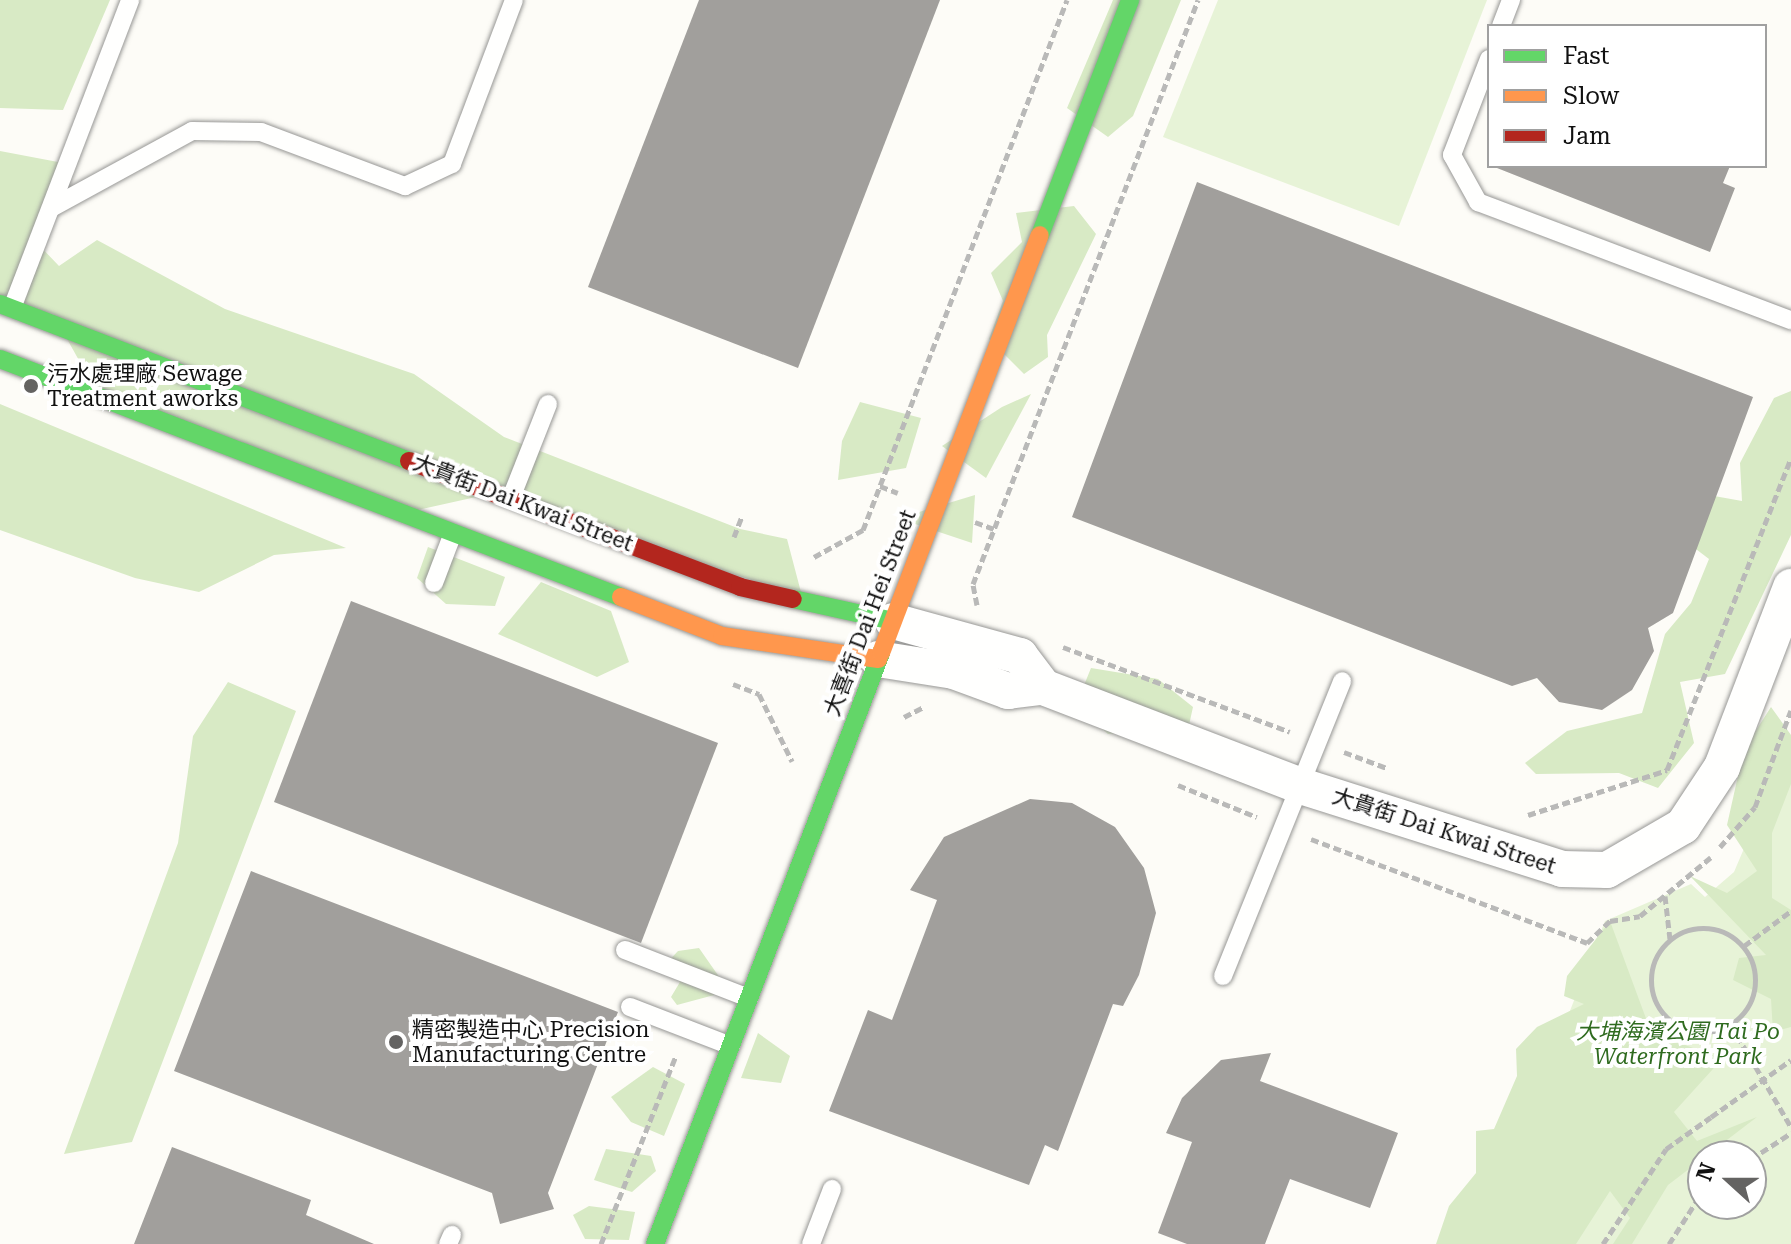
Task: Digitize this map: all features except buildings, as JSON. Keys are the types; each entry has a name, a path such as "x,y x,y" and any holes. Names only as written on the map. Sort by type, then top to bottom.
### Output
{"street":[{"name":"大喜街 Dai Hei Street","path":"655,1244 1130,0"},
{"name":"大貴街 Dai Kwai Street","path":"6,306 740,587 893,621 1020,656 1043,687"},
{"name":"大貴街 Dai Kwai Street","path":"0,359 722,636 954,671 1008,691 1043,687 1301,786 1562,869 1607,870 1638,858 1683,826 1722,767 1791,587"}],"lane":[{"path":"6,306 51,208 130,0"},
{"path":"51,208 192,131 261,132 405,186 452,164 514,0"},
{"path":"1502,24 1511,0"},
{"path":"1487,64 1452,155 1478,202 1791,320"},
{"path":"511,498 548,404"},
{"path":"434,583 453,533"},
{"path":"1223,976 1342,681"},
{"path":"625,950 749,998"},
{"path":"630,1007 731,1046"},
{"path":"811,1244 832,1189"}],"path":[{"path":"805,563 863,530 1067,0"},
{"path":"985,614 973,584 1198,0"},
{"path":"1519,818 1667,770 1791,459"},
{"path":"742,516 730,546 743,551"},
{"path":"1055,644 1404,775"},
{"path":"715,677 759,694 793,762 788,775"},
{"path":"895,733 901,719 934,701"},
{"path":"1168,781 1587,943 1610,921 1640,916 1703,867 1755,807 1791,710"},
{"path":"1665,896 1670,939 1651,975 1662,1013 1698,1032 1731,1025 1755,985 1744,946 1708,928 1670,939"},
{"path":"1744,946 1791,911"},
{"path":"1731,1025 1791,1130 1767,1147"},
{"path":"601,1244 687,1029"},
{"path":"1603,1244 1658,1158 1791,1060"},
{"path":"1669,1244 1687,1216"}],"green space":[{"path":"0,0 110,0 63,110 0,108"},
{"path":"1113,0 1181,0 1133,116 1108,137 1067,108"},
{"path":"1218,0 1487,0 1399,226 1163,137"},
{"path":"0,151 58,162 38,244 59,266 97,240 225,309 414,374 504,437 740,529 787,539 802,596 485,495 413,511 99,396 53,314 0,304"},
{"path":"1074,206 1096,234 1047,335 1048,357 1024,374 989,339 1003,301 991,273 1022,242 1016,213"},
{"path":"1791,391 1791,535 1725,674 1680,682 1694,743 1658,788 1619,773 1536,774 1525,763 1567,731 1642,713 1665,634 1691,603 1709,559 1684,540 1703,494 1742,501 1740,463 1774,398"},
{"path":"1031,394 986,478 942,446 1002,407"},
{"path":"860,402 921,418 906,468 838,480 842,441"},
{"path":"0,404 346,548 274,555 199,592 135,578 0,530"},
{"path":"975,495 972,543 915,524 919,512"},
{"path":"428,547 505,577 495,606 446,604 417,578"},
{"path":"541,582 611,611 629,662 597,677 498,634"},
{"path":"1091,668 1158,679 1193,707 1185,743 1146,730 1108,734 1076,705"},
{"path":"228,682 296,711 132,1142 64,1154 178,843 193,736"},
{"path":"1771,707 1791,735 1791,784 1772,833 1772,898 1791,910 1791,1027 1773,1032 1771,999 1733,980 1739,958 1766,955 1690,876 1727,893 1757,871 1727,825 1744,749"},
{"name":"大埔海濱公園 Tai Po Waterfront Park","path":"1791,738 1791,1244 1479,1244 1605,921 1691,884 1705,897 1734,872"},
{"path":"1610,921 1651,1032 1722,1059 1674,1112 1696,1140 1687,1140 1687,1170 1668,1185 1632,1244 1613,1244 1630,1218 1610,1191 1576,1244 1436,1244 1449,1206 1476,1173 1476,1131 1494,1129 1517,1076 1516,1049 1537,1027 1584,1004 1564,996 1567,976"},
{"path":"699,948 729,991 677,1005 671,997 680,982 663,967 678,951"},
{"path":"758,1033 790,1056 781,1083 741,1078"},
{"path":"653,1067 685,1084 664,1136 631,1122 611,1097"},
{"path":"1757,1117 1727,1140 1700,1140"},
{"path":"606,1149 651,1156 656,1171 632,1192 594,1180"},
{"path":"589,1206 635,1212 629,1240 585,1239 573,1215"}],"traffic: fast":[{"path":"1040,235 1130,0"},
{"path":"0,304 409,461"},
{"path":"0,359 621,597"},
{"path":"793,599 893,621"},
{"path":"655,1244 881,653"}],"traffic: slow":[{"path":"881,653 1040,235"},
{"path":"621,597 722,636 878,659"}],"traffic: jam":[{"path":"409,461 740,587 793,599"}],"place":[{"name":"污水處理廠 Sewage Treatment aworks","path":"31,386"},
{"name":"精密製造中心 Precision Manufacturing Centre","path":"396,1042"}]}
